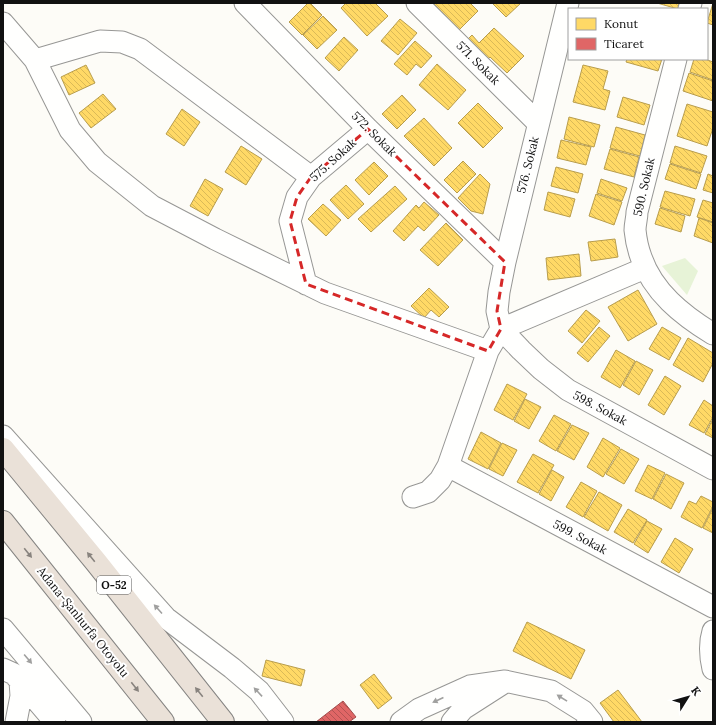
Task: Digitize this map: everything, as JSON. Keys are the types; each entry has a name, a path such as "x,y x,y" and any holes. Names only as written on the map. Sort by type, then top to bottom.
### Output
{"highway":[{"name":"O-52","path":"3,449 96,562 223,722"},
{"name":"Adana-Şanlıurfa Otoyolu","path":"3,522 163,722"}],"street":[{"name":"572. Sokak","path":"245,3 368,129 505,262"},
{"name":"571. Sokak","path":"417,3 538,123"},
{"name":"576. Sokak","path":"501,329 497,311 505,262 568,3"},
{"path":"3,23 36,60 70,130 97,162 152,206 325,293 488,351"},
{"path":"36,60 100,41 122,42 140,49 311,177"},
{"name":"590. Sokak","path":"676,60 637,212 635,230 637,246 645,268 660,292 687,316 712,331"},
{"name":"575. Sokak","path":"306,284 290,221 297,197 311,177 368,129"},
{"path":"413,497 428,492 440,480 448,466 488,351 501,329 645,268"},
{"name":"598. Sokak","path":"501,329 541,369 568,390 713,468"},
{"path":"3,436 166,618 238,673 259,692 283,722"},
{"name":"599. Sokak","path":"448,466 713,608"},
{"path":"3,629 81,722"},
{"path":"713,631 710,640 710,654 713,669"},
{"path":"12,675 21,696 16,722"},
{"path":"12,675 55,722"},
{"path":"452,722 463,709 505,681"},
{"path":"401,722 419,709 470,686 505,681 551,691 583,711 592,722"}],"highlighted area":[{"path":"368,129 505,262 497,311 501,329 488,351 306,284 290,221 297,197 311,177"}],"green space":[{"path":"685,258 698,271 687,295 662,266"}],"building: Konut":[{"path":"308,3 310,3 322,15 302,35 289,22"},
{"path":"346,3 375,3 388,16 367,36 341,8"},
{"path":"433,3 470,3 478,11 459,30"},
{"path":"521,3 506,17 493,4"},
{"path":"657,3 679,3 678,8"},
{"path":"713,3 713,25 708,23"},
{"path":"323,16 337,30 317,49 303,35"},
{"path":"400,19 417,33 398,55 381,41"},
{"path":"494,28 524,56 507,73 490,57 481,66 461,46 472,35 479,43"},
{"path":"344,37 358,50 339,71 325,58"},
{"path":"415,41 432,56 421,68 416,64 407,75 394,64"},
{"path":"627,60 662,60 658,71 626,62"},
{"path":"694,60 708,60 713,62 713,80 690,72"},
{"path":"437,64 466,90 448,110 419,85"},
{"path":"86,65 95,83 69,95 61,77"},
{"path":"583,65 608,71 603,89 610,91 605,110 573,102"},
{"path":"689,73 713,81 713,101 683,91"},
{"path":"103,94 116,109 91,128 79,113"},
{"path":"402,95 416,110 397,129 382,114"},
{"path":"623,97 650,105 644,125 617,117"},
{"path":"478,103 503,128 483,148 458,123"},
{"path":"687,104 713,112 713,128 707,146 677,136"},
{"path":"182,109 200,122 184,146 166,134"},
{"path":"569,117 600,125 594,147 564,139"},
{"path":"424,118 452,148 434,166 404,136"},
{"path":"616,127 645,135 640,156 610,148"},
{"path":"561,140 591,147 586,165 557,158"},
{"path":"241,146 262,159 246,185 225,172"},
{"path":"675,146 707,156 701,173 670,163"},
{"path":"610,149 639,157 634,177 604,169"},
{"path":"463,161 476,174 457,193 444,180"},
{"path":"374,162 388,176 369,195 355,180"},
{"path":"670,164 701,174 696,189 665,179"},
{"path":"556,167 583,174 578,193 551,186"},
{"path":"480,174 490,184 483,214 471,211 458,198"},
{"path":"708,174 713,176 713,193 703,190"},
{"path":"205,179 223,189 208,216 190,206"},
{"path":"601,179 627,188 622,201 597,193"},
{"path":"346,185 364,204 348,219 330,200"},
{"path":"395,186 407,199 371,232 358,219"},
{"path":"665,191 695,199 690,216 660,207"},
{"path":"548,192 575,199 570,217 544,210"},
{"path":"596,194 622,202 614,225 589,216"},
{"path":"703,200 713,203 713,222 697,217"},
{"path":"424,202 439,215 424,231 418,226 404,241 393,231 416,205 419,208"},
{"path":"323,204 341,220 326,236 308,219"},
{"path":"660,208 685,216 681,232 655,224"},
{"path":"699,218 713,223 713,243 694,236"},
{"path":"446,223 463,240 438,266 420,250"},
{"path":"615,239 618,257 591,261 588,242"},
{"path":"579,254 581,276 548,280 546,258"},
{"path":"429,288 449,307 439,317 431,310 424,318 411,306"},
{"path":"638,290 657,324 628,341 608,307"},
{"path":"586,310 600,321 582,343 568,331"},
{"path":"599,327 610,336 588,362 577,353"},
{"path":"662,327 681,338 669,360 649,349"},
{"path":"688,338 713,353 713,363 703,382 673,365"},
{"path":"616,350 635,361 620,388 601,377"},
{"path":"636,361 653,370 639,395 623,385"},
{"path":"665,376 681,386 664,415 648,405"},
{"path":"507,384 527,394 513,420 494,410"},
{"path":"525,399 541,407 529,429 514,421"},
{"path":"704,400 713,406 713,417 704,433 689,425"},
{"path":"554,415 571,424 556,451 539,441"},
{"path":"713,419 713,438 705,434"},
{"path":"572,425 589,433 574,460 557,451"},
{"path":"481,432 501,443 488,469 468,459"},
{"path":"603,438 620,448 603,477 587,467"},
{"path":"502,443 517,450 503,476 489,469"},
{"path":"621,449 639,459 624,484 606,474"},
{"path":"533,454 554,465 538,493 517,482"},
{"path":"648,465 665,473 652,499 635,491"},
{"path":"552,470 564,477 551,501 539,494"},
{"path":"666,474 684,483 671,509 653,499"},
{"path":"581,482 597,491 583,517 566,507"},
{"path":"599,492 622,505 608,531 584,517"},
{"path":"701,496 713,502 713,506 702,528 681,517 689,501 696,504"},
{"path":"713,508 713,533 703,528"},
{"path":"628,509 647,520 633,543 614,532"},
{"path":"647,521 662,529 648,553 634,544"},
{"path":"675,538 693,549 679,573 661,562"},
{"path":"527,622 585,650 571,679 513,651"},
{"path":"266,660 305,670 301,686 262,676"},
{"path":"374,674 392,698 378,709 360,685"},
{"path":"618,690 642,722 614,722 600,703"}],"building: Ticaret":[{"path":"343,701 356,717 349,722 316,722"}]}
